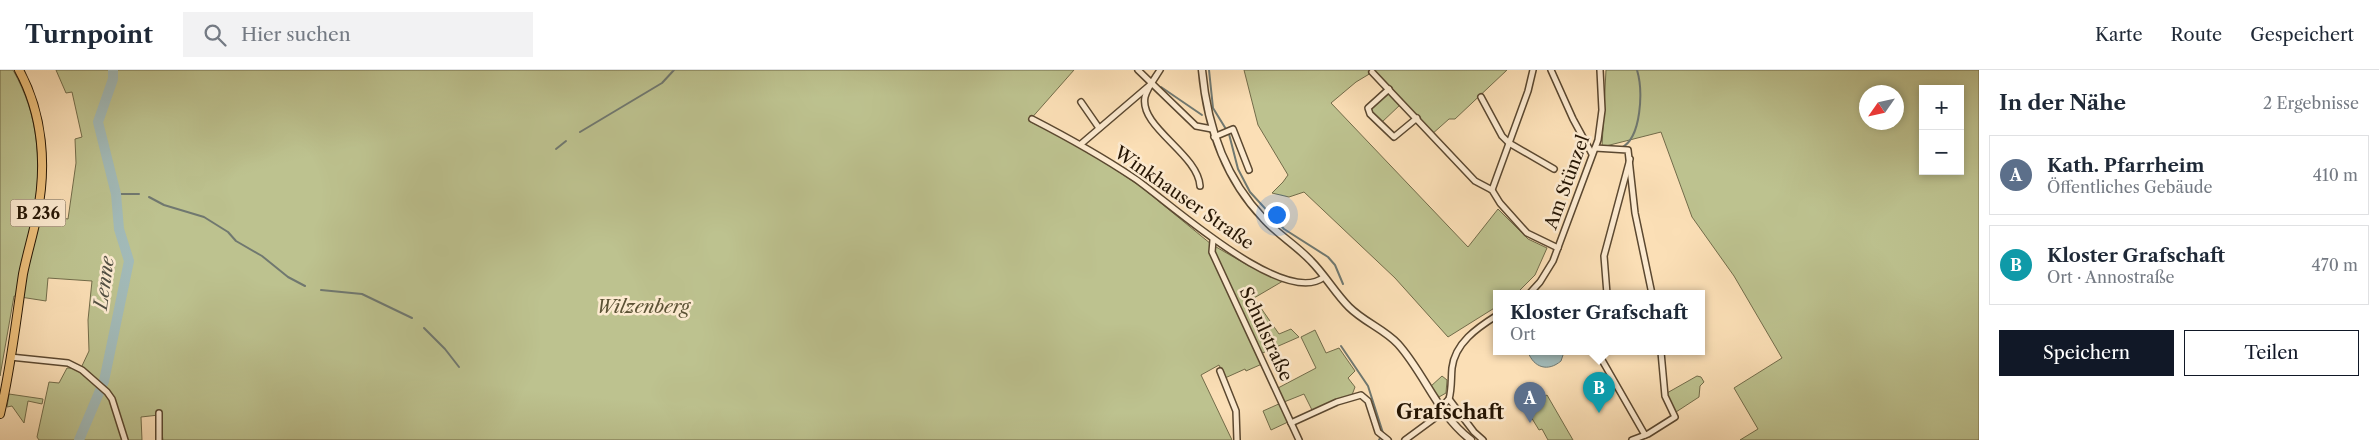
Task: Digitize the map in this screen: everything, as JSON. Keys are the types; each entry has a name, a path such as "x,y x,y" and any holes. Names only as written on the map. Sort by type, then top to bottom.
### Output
{"main road":[{"name":"B 236","path":"0,414 26,258 41,194 44,164 36,117 19,70"}],"street":[{"path":"1138,70 1196,126 1212,129"},
{"path":"1160,70 1146,95 1146,108 1156,125 1193,167 1200,186"},
{"path":"1202,70 1207,109 1214,137 1230,171 1254,207 1272,228 1310,260 1349,307 1398,345 1442,410 1471,440"},
{"path":"1492,190 1528,91 1533,70"},
{"path":"1551,70 1573,119 1592,154"},
{"name":"Am Stünzel","path":"1532,290 1543,278 1558,248 1595,148 1601,120 1600,70"},
{"path":"1372,72 1475,181 1492,190 1500,203 1524,231 1558,248"},
{"path":"1081,144 1152,83"},
{"path":"1389,89 1368,108 1370,114 1394,137 1417,118"},
{"path":"1481,97 1496,128 1509,143 1554,169"},
{"path":"1081,102 1099,128"},
{"name":"Winkhauser Straße","path":"1032,119 1081,144 1156,193 1213,240 1252,264 1296,281 1312,282 1324,277"},
{"path":"1214,137 1233,129 1237,144 1249,170"},
{"path":"1595,148 1628,150 1635,213 1651,290"},
{"path":"1606,290 1604,256 1629,157"},
{"name":"Schulstraße","path":"1213,240 1212,252 1299,440"},
{"path":"1405,440 1442,410 1449,399 1452,364 1460,346 1473,332 1493,318"},
{"path":"1601,355 1645,435"},
{"path":"1632,440 1645,435 1675,417 1665,396 1661,355"},
{"path":"10,357 68,363 95,381 106,392 116,409 125,440"},
{"path":"1220,371 1236,411 1237,440"},
{"path":"1291,423 1337,402 1362,396 1368,400 1383,437"},
{"path":"1449,399 1474,432 1483,440"},
{"path":"159,412 160,440"}],"green space":[{"name":"Wilzenberg","path":"0,70 13,70 22,87 33,120 38,171 36,207 45,215 68,219 76,163 75,139 82,137 72,92 66,93 56,70 1074,70 1029,121 1080,146 1140,186 1211,244 1249,266 1283,281 1254,298 1279,334 1291,329 1299,337 1258,355 1262,364 1246,371 1245,369 1225,378 1219,365 1201,375 1232,440 163,440 159,415 141,417 142,440 39,440 37,437 49,382 59,383 67,368 81,368 89,351 88,320 92,281 48,278 46,301 14,296 0,376"},
{"path":"1244,70 1507,70 1455,119 1449,119 1431,135 1401,104 1381,123 1371,113 1371,108 1386,95 1391,94 1371,73 1356,82 1331,103 1468,247 1498,209 1528,239 1547,248 1535,275 1520,290 1493,290 1493,309 1448,337 1395,278 1304,192 1289,197 1272,193 1288,175 1258,125"},
{"path":"1606,70 1979,70 1979,440 1740,440 1758,429 1734,388 1782,358 1734,276 1692,217 1661,132 1602,147"},
{"path":"1315,330 1326,353 1339,348 1355,371 1348,378 1355,387 1352,395 1312,410 1304,394 1284,402 1278,388 1316,368 1301,337"},
{"path":"1442,376 1447,380 1446,393 1439,397 1430,387"},
{"path":"1697,376 1701,377 1704,382 1700,386 1699,397 1676,412 1667,393"},
{"path":"9,394 43,399 42,404 28,401 24,423 12,406 7,407"},
{"path":"1547,395 1573,440 1548,440 1542,429 1539,430 1525,407"},
{"path":"1281,403 1288,422 1271,430 1263,411"}],"water":[{"path":"1530,355 1563,355 1561,361 1546,367 1538,365"}],"waterway":[{"name":"Lenne","path":"79,440 104,381 129,261 119,229 116,194 98,122 113,79 113,70"},
{"path":"580,132 662,83 674,70"},
{"name":"Grafschaft","path":"1209,70 1213,108 1229,134 1238,169 1250,192 1284,229 1328,257 1335,265 1343,284"},
{"path":"1621,148 1628,143 1637,124 1640,101 1637,70"},
{"path":"1161,87 1202,115"},
{"path":"556,149 566,141"},
{"path":"116,194 139,194"},
{"path":"149,197 164,205 204,217 228,232 236,241 262,256 288,277 305,286"},
{"path":"321,290 362,294 412,318"},
{"path":"424,328 445,349 459,367"},
{"name":"Grafschaft","path":"1341,346 1368,386 1383,433 1379,440"}],"place":[{"name":"Kloster Grafschaft","path":"1599,413"},
{"name":"Kath. Pfarrheim","path":"1530,423"}],"district":[{"name":"Grafschaft","path":"1450,412"}]}
